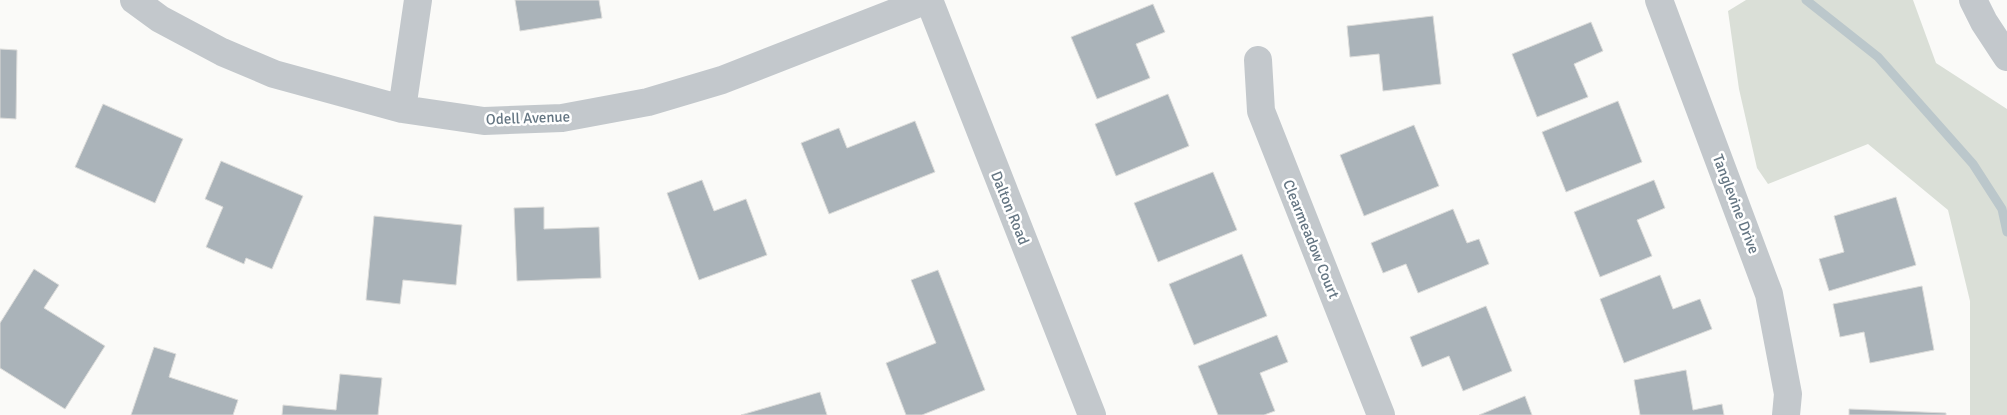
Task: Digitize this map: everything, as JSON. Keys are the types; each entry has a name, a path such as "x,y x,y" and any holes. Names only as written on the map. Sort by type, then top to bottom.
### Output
{"street":[{"name":"Odell Avenue","path":"134,0 160,19 222,52 274,74 402,110 484,121 562,118 648,102 722,80 928,0"},
{"path":"402,110 418,0"},
{"name":"Dalton Road","path":"928,0 1092,415"},
{"name":"Tanglevine Drive","path":"1659,0 1769,294 1788,394 1786,415"},
{"path":"1973,0 1984,22 2007,56"},
{"name":"Clearmeadow Court","path":"1258,60 1261,111 1381,415"}],"shaded area":[{"path":"1746,0 1913,0 1936,63 2007,109 2007,415 1970,415 1970,301 1948,210 1868,144 1768,184 1757,168 1739,89 1728,11"}],"building":[{"path":"515,0 599,0 602,18 520,31"},
{"path":"1153,4 1165,32 1136,44 1150,78 1097,99 1071,37"},
{"path":"1433,16 1441,84 1383,91 1379,54 1350,57 1347,26"},
{"path":"1591,22 1603,51 1574,64 1588,97 1537,117 1512,54"},
{"path":"0,49 17,50 16,119 0,118"},
{"path":"1168,94 1189,146 1116,176 1095,124"},
{"path":"1618,101 1642,162 1566,192 1542,132"},
{"path":"103,104 183,139 155,203 75,167"},
{"path":"915,121 935,172 829,214 801,143 839,128 847,148"},
{"path":"1414,125 1439,186 1364,216 1340,155"},
{"path":"221,161 303,196 272,269 246,258 244,264 206,247 223,207 205,199"},
{"path":"1213,172 1237,230 1158,262 1134,203"},
{"path":"702,180 714,211 746,199 767,255 699,280 667,193"},
{"path":"1654,180 1665,208 1637,220 1652,256 1600,277 1574,212"},
{"path":"1896,197 1916,265 1829,291 1819,259 1844,252 1834,216"},
{"path":"544,207 544,229 599,227 601,278 517,281 514,208"},
{"path":"1453,209 1467,243 1479,239 1489,264 1418,293 1406,264 1383,273 1371,243"},
{"path":"374,216 462,225 456,285 403,280 400,304 366,300"},
{"path":"1242,254 1267,316 1194,345 1169,284"},
{"path":"34,269 59,285 44,308 105,346 65,409 0,368 0,323"},
{"path":"938,270 985,390 922,415 906,415 886,363 936,343 911,280"},
{"path":"1660,275 1673,309 1700,299 1712,329 1624,363 1600,299"},
{"path":"1922,286 1934,350 1870,363 1864,332 1840,337 1833,304"},
{"path":"1486,306 1512,371 1463,391 1449,356 1422,367 1410,337"},
{"path":"1277,335 1288,362 1260,373 1275,411 1264,415 1218,415 1198,366"},
{"path":"154,347 176,354 169,377 238,400 233,415 131,415"},
{"path":"1686,370 1693,410 1722,404 1724,415 1640,415 1634,380"},
{"path":"340,374 382,378 378,415 282,415 283,405 336,410"},
{"path":"820,392 827,415 741,415"},
{"path":"1525,396 1532,415 1479,415"},
{"path":"1849,409 1946,413 1946,415 1849,415"}],"waterway":[{"path":"1806,0 1878,57 1973,164 2002,209 2007,232"}]}
